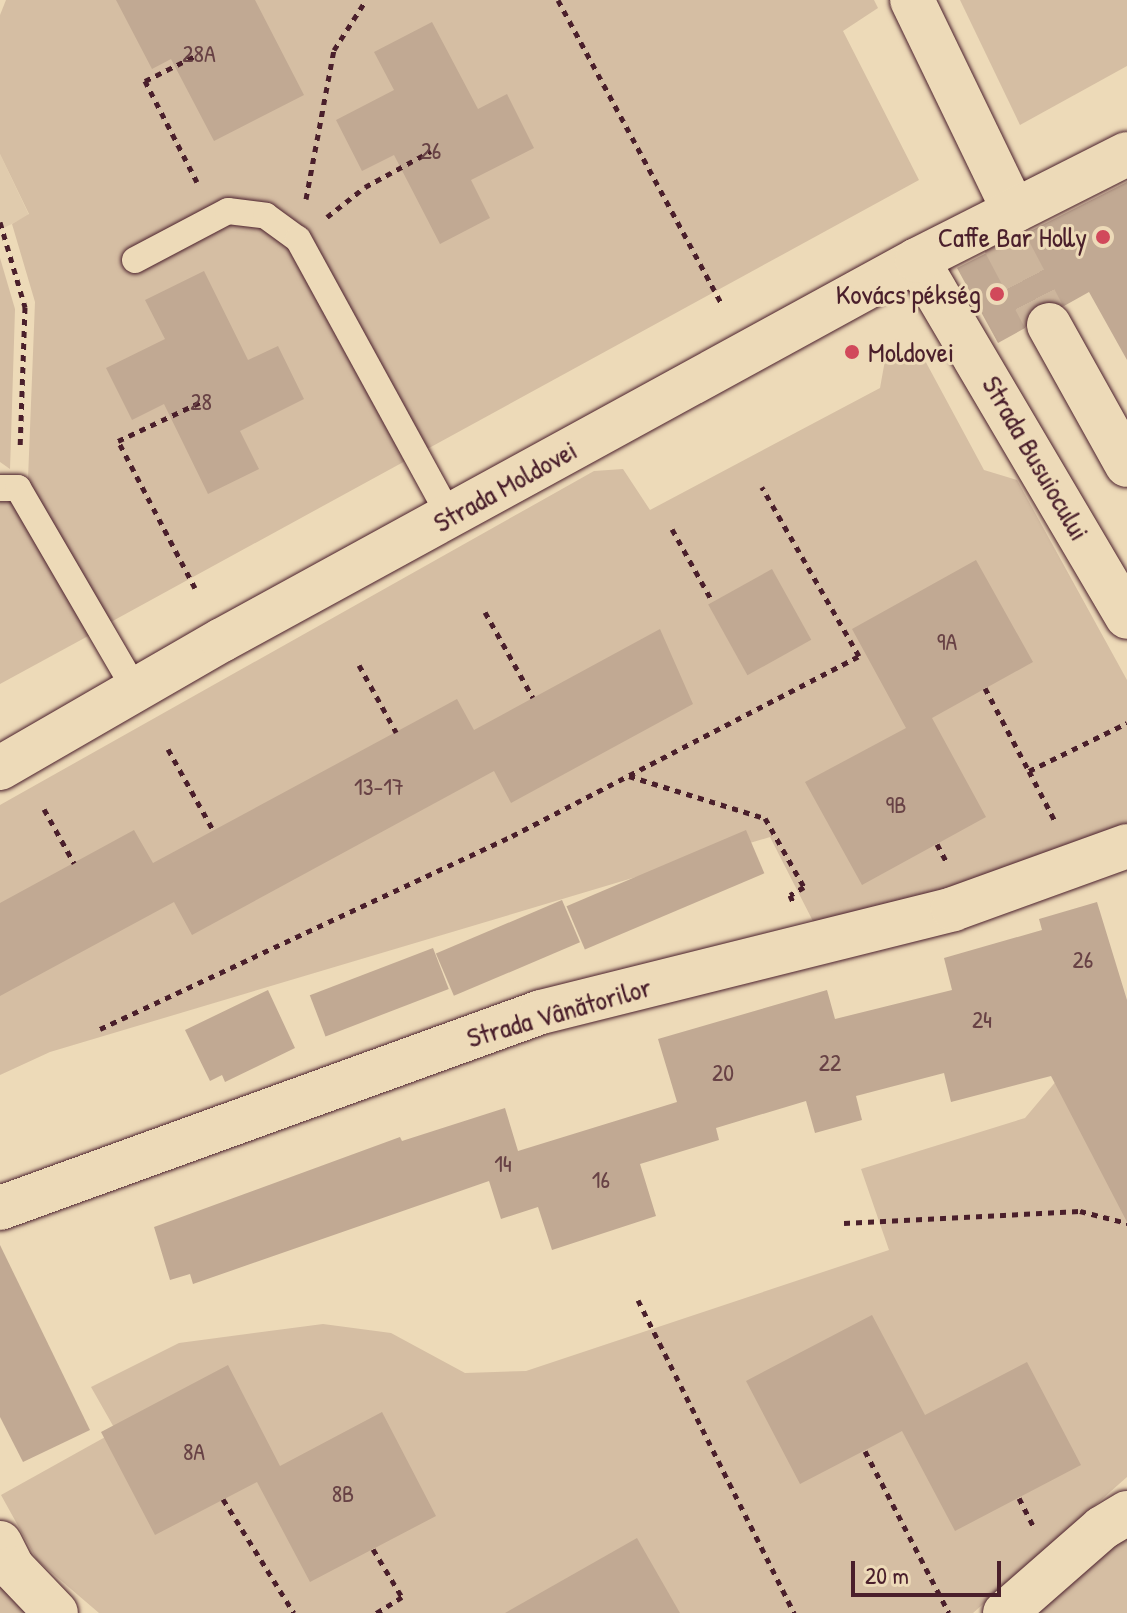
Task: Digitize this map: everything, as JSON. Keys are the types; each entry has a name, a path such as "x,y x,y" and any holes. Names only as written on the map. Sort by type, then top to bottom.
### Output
{"street":[{"path":"912,0 1006,229"},
{"name":"Strada Moldovei","path":"0,768 917,260 1006,229 1127,154"},
{"name":"Strada Busuiocului","path":"917,260 1127,617"},
{"path":"1046,320 1127,465"},
{"name":"Strada Vânătorilor","path":"0,1208 541,1012 953,909 1127,846"},
{"path":"1005,1613 1102,1528 1127,1513"},
{"path":"0,1543 13,1568 56,1613"}],"lane":[{"path":"135,260 228,211 266,216 298,239 450,517"},
{"path":"9,488 136,691"}],"path":[{"path":"298,239 334,50 366,0"},
{"path":"558,0 722,305"},
{"path":"199,54 145,81 216,217"},
{"path":"298,239 365,187 431,151"},
{"path":"0,222 25,307 9,488"},
{"path":"195,588 118,441 201,402"},
{"path":"100,1029 628,776 859,656 762,487"},
{"path":"672,529 712,601"},
{"path":"485,612 533,698"},
{"path":"359,665 396,732"},
{"path":"985,688 1058,826"},
{"path":"1029,771 1127,723"},
{"path":"168,749 213,830"},
{"path":"628,776 765,818 804,887 790,895"},
{"path":"44,809 74,863"},
{"path":"844,1223 1080,1211 1127,1223"},
{"path":"638,1300 794,1613"},
{"path":"865,1451 949,1613"},
{"path":"223,1499 294,1613"},
{"path":"373,1549 402,1597 376,1613"}],"shaded area":[{"path":"6,0 874,0 878,8 843,31 919,180 109,623 28,479 35,302 12,224 29,214 0,154 0,15"},
{"path":"960,0 1127,0 1127,66 1020,125"},
{"path":"0,154 29,215 0,230"},
{"path":"0,258 15,309 10,469 0,462"},
{"path":"887,349 922,355 984,470 1017,480 1127,680 1127,829 819,933 770,837 50,1052 0,1075 0,805 594,471 623,469 650,510 880,388"},
{"path":"0,502 12,502 90,635 0,684"},
{"path":"1127,1046 1127,1477 973,1613 99,1613 37,1560 1,1495 116,1431 91,1387 179,1343 323,1324 391,1333 465,1373 526,1371 889,1250 861,1169 1025,1118 1074,1060"},
{"path":"1127,1530 1127,1613 1028,1613"},
{"path":"0,1569 28,1613 0,1613"}],"building":[{"path":"116,0 255,0 304,95 214,141 171,59 152,69"},
{"path":"432,22 478,109 507,94 534,148 471,180 490,218 440,244 394,155 362,171 336,120 394,90 374,52"},
{"path":"1127,182 1127,360 1089,292 1064,306 1050,300 1036,304 1027,313 1025,328 998,343 957,268"},
{"path":"204,271 248,360 278,346 304,399 240,431 259,469 208,494 164,404 132,420 106,368 165,339 145,300"},
{"path":"976,560 1033,662 932,718 986,817 862,885 805,782 906,728 852,629"},
{"path":"772,569 811,640 747,675 708,604"},
{"path":"660,629 693,704 511,803 494,771 192,935 174,902 0,996 0,903 134,830 153,863 457,699 474,730"},
{"path":"746,830 764,873 585,949 567,906"},
{"path":"562,900 580,942 454,996 436,954"},
{"path":"1097,902 1127,1000 1127,1222 1051,1076 951,1102 944,1073 856,1096 862,1120 815,1133 806,1101 716,1128 719,1140 640,1164 656,1216 552,1250 538,1207 501,1219 489,1181 193,1284 190,1274 170,1280 154,1227 400,1137 402,1141 505,1108 518,1151 677,1102 658,1039 827,990 835,1019 952,990 944,958 1042,930 1039,919"},
{"path":"433,948 449,989 326,1036 310,995"},
{"path":"268,990 295,1048 225,1082 222,1075 210,1081 185,1030"},
{"path":"0,1245 90,1430 23,1462 0,1417"},
{"path":"872,1315 925,1415 1027,1362 1081,1465 955,1531 902,1431 800,1484 746,1381"},
{"path":"228,1365 280,1466 382,1412 436,1516 310,1582 257,1482 155,1535 101,1432"},
{"path":"637,1538 680,1613 505,1613"}],"tunnel":[{"path":"1004,241 1044,317"}],"place":[{"name":"Caffe Bar Holly","path":"1103,237"},
{"name":"Kovács pékség","path":"997,294"},
{"name":"Moldovei","path":"852,352"}]}
